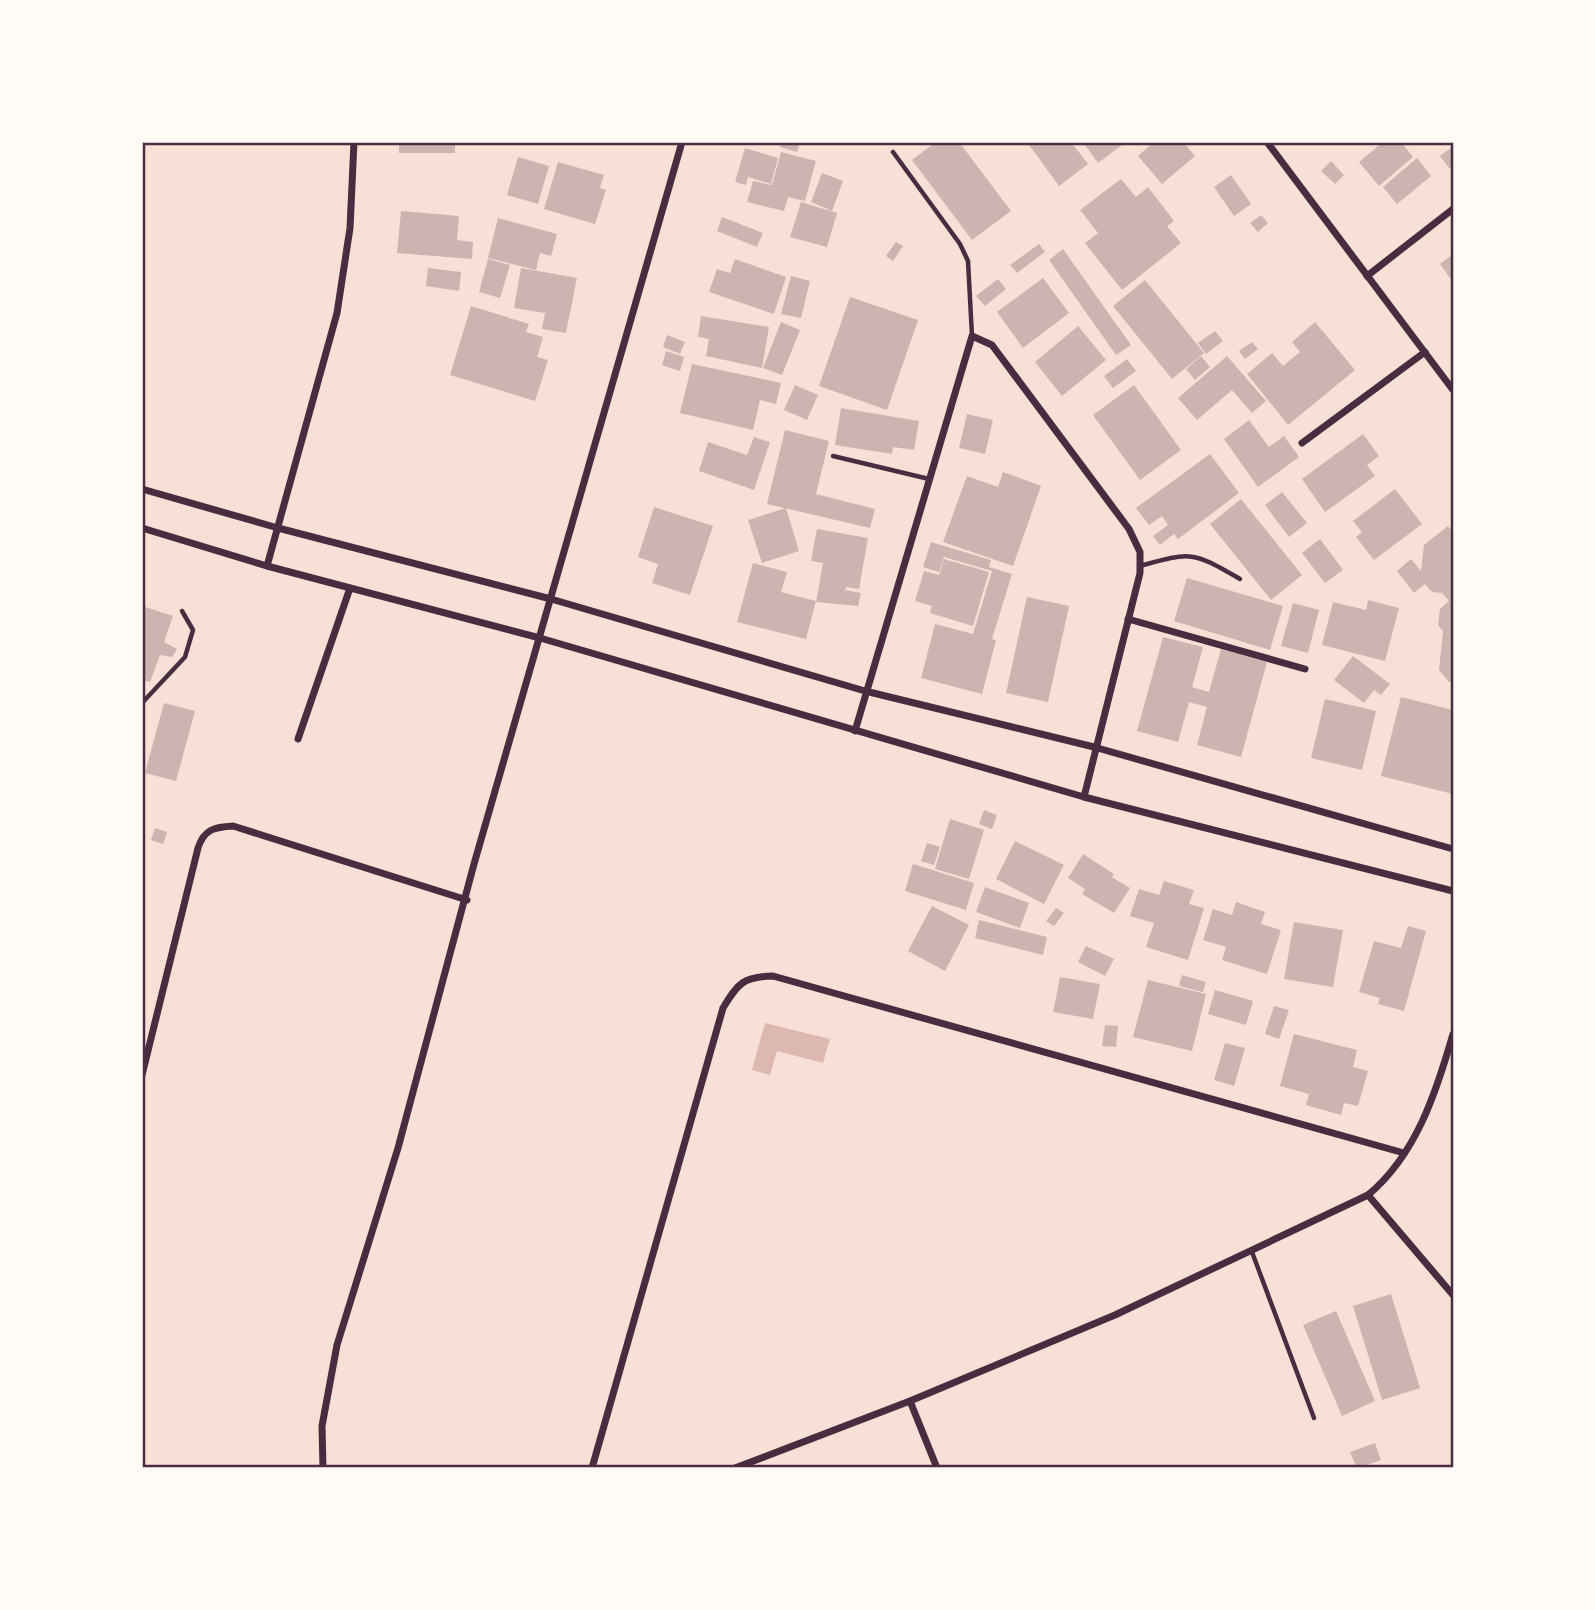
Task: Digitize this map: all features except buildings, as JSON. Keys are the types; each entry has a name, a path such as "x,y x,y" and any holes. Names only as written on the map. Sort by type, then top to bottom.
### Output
{"street":[{"path":"267,566 337,313 349,228 354,142"},
{"path":"323,1468 322,1426 337,1345 398,1148 682,142"},
{"path":"1267,142 1453,390"},
{"path":"1367,276 1453,209"},
{"path":"855,731 972,336 992,345 1129,529 1140,552 1140,566 1128,619 1094,747 1084,797"},
{"path":"1302,443 1425,352"},
{"path":"142,489 278,528 551,599 865,691 1094,747 1453,849"},
{"path":"142,528 267,566 540,638 1084,797 1453,891"},
{"path":"298,739 350,588"},
{"path":"1128,619 1305,669"},
{"path":"142,1075 198,848 204,834 213,828 233,826 467,900"},
{"path":"592,1468 723,1008 735,988 750,977 773,976 1404,1153"},
{"path":"735,1468 910,1401 1115,1315 1367,1195 1383,1182 1404,1153 1436,1096 1453,1034"},
{"path":"1367,1195 1453,1295"},
{"path":"910,1401 937,1468"}],"lane":[{"path":"893,152 960,244 968,261 972,336"},
{"path":"833,456 929,479"},
{"path":"1140,566 1170,558 1198,555 1240,579"},
{"path":"142,703 185,657 193,630 182,611"},
{"path":"1252,1252 1314,1418"}],"shaded area":[{"path":"765,1023 830,1039 823,1063 777,1051 770,1075 752,1070"}]}
